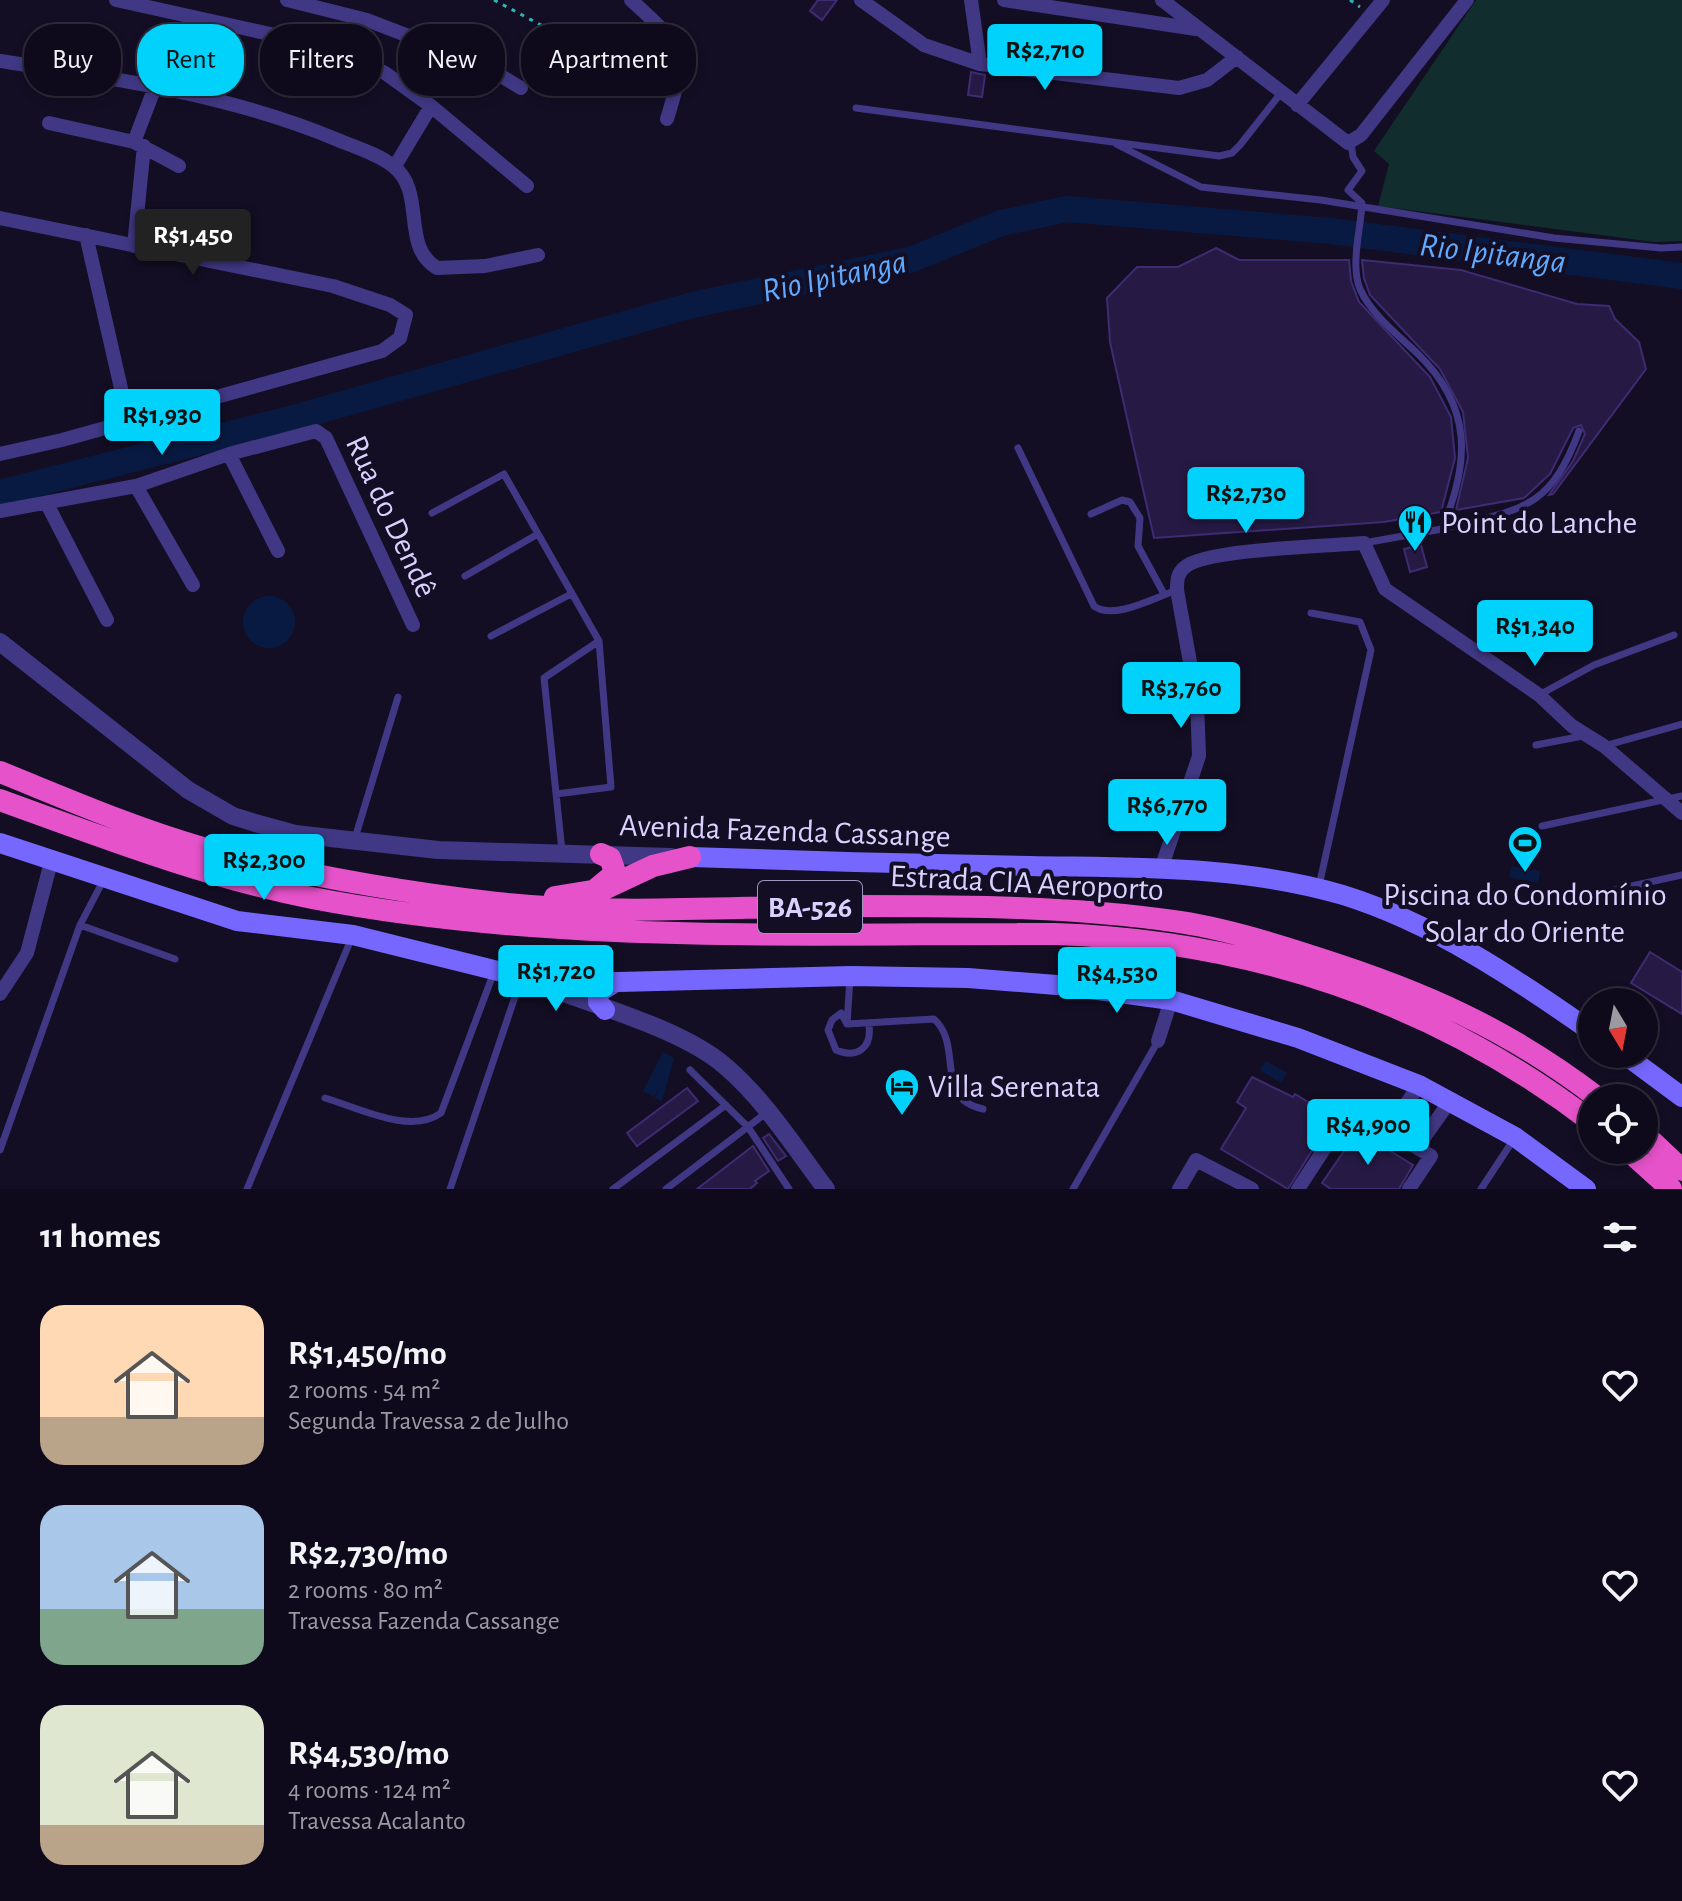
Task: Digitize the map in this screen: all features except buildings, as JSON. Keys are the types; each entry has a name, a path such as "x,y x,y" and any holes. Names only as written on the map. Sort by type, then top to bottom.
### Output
{"highway":[{"name":"Estrada CIA Aeroporto","path":"0,772 126,823 204,848 368,882 497,903 575,908 957,908 1115,915 1181,922 1284,947 1452,1006 1520,1045 1578,1084"},
{"name":"Estrada CIA Aeroporto","path":"0,800 259,886 404,912 645,933 1055,934 1116,936 1207,948 1284,966 1390,1005 1496,1058 1578,1113"},
{"path":"593,891 612,876 614,869 610,858 601,854"},
{"path":"497,903 593,891 616,885 653,866 690,857"},
{"path":"1658,1147 1682,1170"},
{"path":"1643,1164 1671,1189"}],"main road":[{"path":"0,843 237,921 353,935 522,977 616,982 851,976 968,978 1069,986 1171,1000 1298,1038 1419,1085 1515,1137 1576,1186"},
{"name":"Avenida Fazenda Cassange","path":"690,857 1161,869 1249,876 1319,889 1388,913 1481,957 1578,1023"},
{"path":"605,1010 598,1002 598,993 616,982"},
{"path":"1643,1068 1682,1097"}],"street":[{"path":"116,0 338,49 385,73 431,106 527,186"},
{"path":"287,0 367,20 481,64 521,88"},
{"path":"631,0 655,22 675,48 681,63 681,75 667,119"},
{"path":"861,0 924,45 980,64 1179,88 1207,80 1237,57"},
{"path":"971,0 980,64"},
{"path":"1004,0 1200,29"},
{"path":"1162,0 1344,141 1351,143 1467,0"},
{"path":"1297,105 1383,0"},
{"path":"0,61 137,84"},
{"path":"134,246 139,144 152,96"},
{"path":"193,96 273,115 395,166 412,200 419,252 437,268 485,266 538,255"},
{"path":"395,166 431,106"},
{"path":"49,123 139,144 179,166"},
{"path":"0,218 333,286 402,311 406,322 396,343 382,351 128,419 62,440 0,454"},
{"path":"86,235 128,419"},
{"name":"Rua do Dendê","path":"229,454 305,431 320,432 413,625"},
{"path":"0,511 136,486 229,454 278,551"},
{"path":"136,486 193,585"},
{"path":"47,504 107,620"},
{"path":"1161,869 1199,756 1197,701 1170,592 1187,565 1214,556 1364,543 1385,589 1539,695 1583,736 1604,746 1682,813"},
{"name":"Avenida Fazenda Cassange","path":"0,642 188,790 233,816 295,834 438,850 690,857"},
{"path":"0,994 27,953 51,862"},
{"path":"522,977 694,1045 723,1064 767,1112 826,1189"},
{"path":"1158,1041 1171,1000"},
{"path":"1388,1131 1419,1085"},
{"path":"1418,1146 1450,1101"},
{"path":"1298,1189 1351,1108 1431,1156 1409,1189"},
{"path":"1179,1189 1196,1160 1252,1189"}],"lane":[{"path":"856,108 1116,144 1227,155 1240,145 1281,93"},
{"path":"1351,143 1353,157 1362,171 1348,191 1360,198 1362,213 1356,266 1361,292 1395,334 1436,373 1454,404 1464,461 1442,529"},
{"path":"1116,144 1201,187 1321,200 1362,213 1554,238 1661,248 1682,247"},
{"path":"1364,543 1442,529 1516,510 1540,498 1568,459 1579,431"},
{"path":"1018,448 1094,606 1107,612 1170,592 1138,546 1140,518 1130,502 1122,500 1091,514"},
{"path":"432,513 504,474 599,641 611,787 556,794"},
{"path":"465,576 538,534"},
{"path":"491,636 571,594"},
{"path":"1311,613 1360,622 1371,650 1319,889"},
{"path":"1539,695 1586,668 1674,635"},
{"path":"562,853 544,678 599,641"},
{"path":"354,840 398,697"},
{"path":"1604,746 1682,724"},
{"path":"1536,745 1583,736"},
{"path":"1542,826 1682,796"},
{"path":"1566,893 1609,891 1682,875"},
{"path":"0,1150 80,925 104,879"},
{"path":"80,925 175,959"},
{"path":"247,1189 353,935"},
{"path":"325,1098 405,1121 432,1119 441,1113 495,970"},
{"path":"847,1024 851,976"},
{"path":"450,1189 522,977"},
{"path":"847,1024 841,1013 832,1020 828,1030 836,1050 846,1054 857,1053 866,1047 870,1036 869,1025"},
{"path":"847,1024 934,1019 946,1036 956,1092 962,1101 983,1109"},
{"path":"1073,1189 1158,1041"},
{"path":"690,1070 748,1127 784,1187"},
{"path":"613,1189 726,1105"},
{"path":"666,1189 767,1112"},
{"path":"1481,1189 1515,1137"}],"path":[{"path":"494,0 539,24"}],"green space":[{"path":"1476,0 1682,0 1682,241 1654,242 1378,206 1389,164 1374,151"}],"water":[{"path":"269,596 288,603 295,622 288,641 269,648 250,641 243,622 250,603"},
{"name":"Piscina do Condomínio Solar do Oriente","path":"1512,866 1540,871 1538,883 1509,877"},
{"path":"663,1052 674,1058 662,1101 655,1098 661,1085 654,1097 643,1091"},
{"path":"1266,1061 1287,1073 1281,1083 1260,1070"}],"waterway":[{"name":"Rio Ipitanga","path":"0,493 297,417 692,305 910,260 1001,223 1067,209 1330,231 1682,276"}],"place":[{"name":"Point do Lanche","path":"1415,553"},
{"name":"Piscina do Condomínio Solar do Oriente","path":"1525,874"},
{"name":"Villa Serenata","path":"902,1117"}]}
